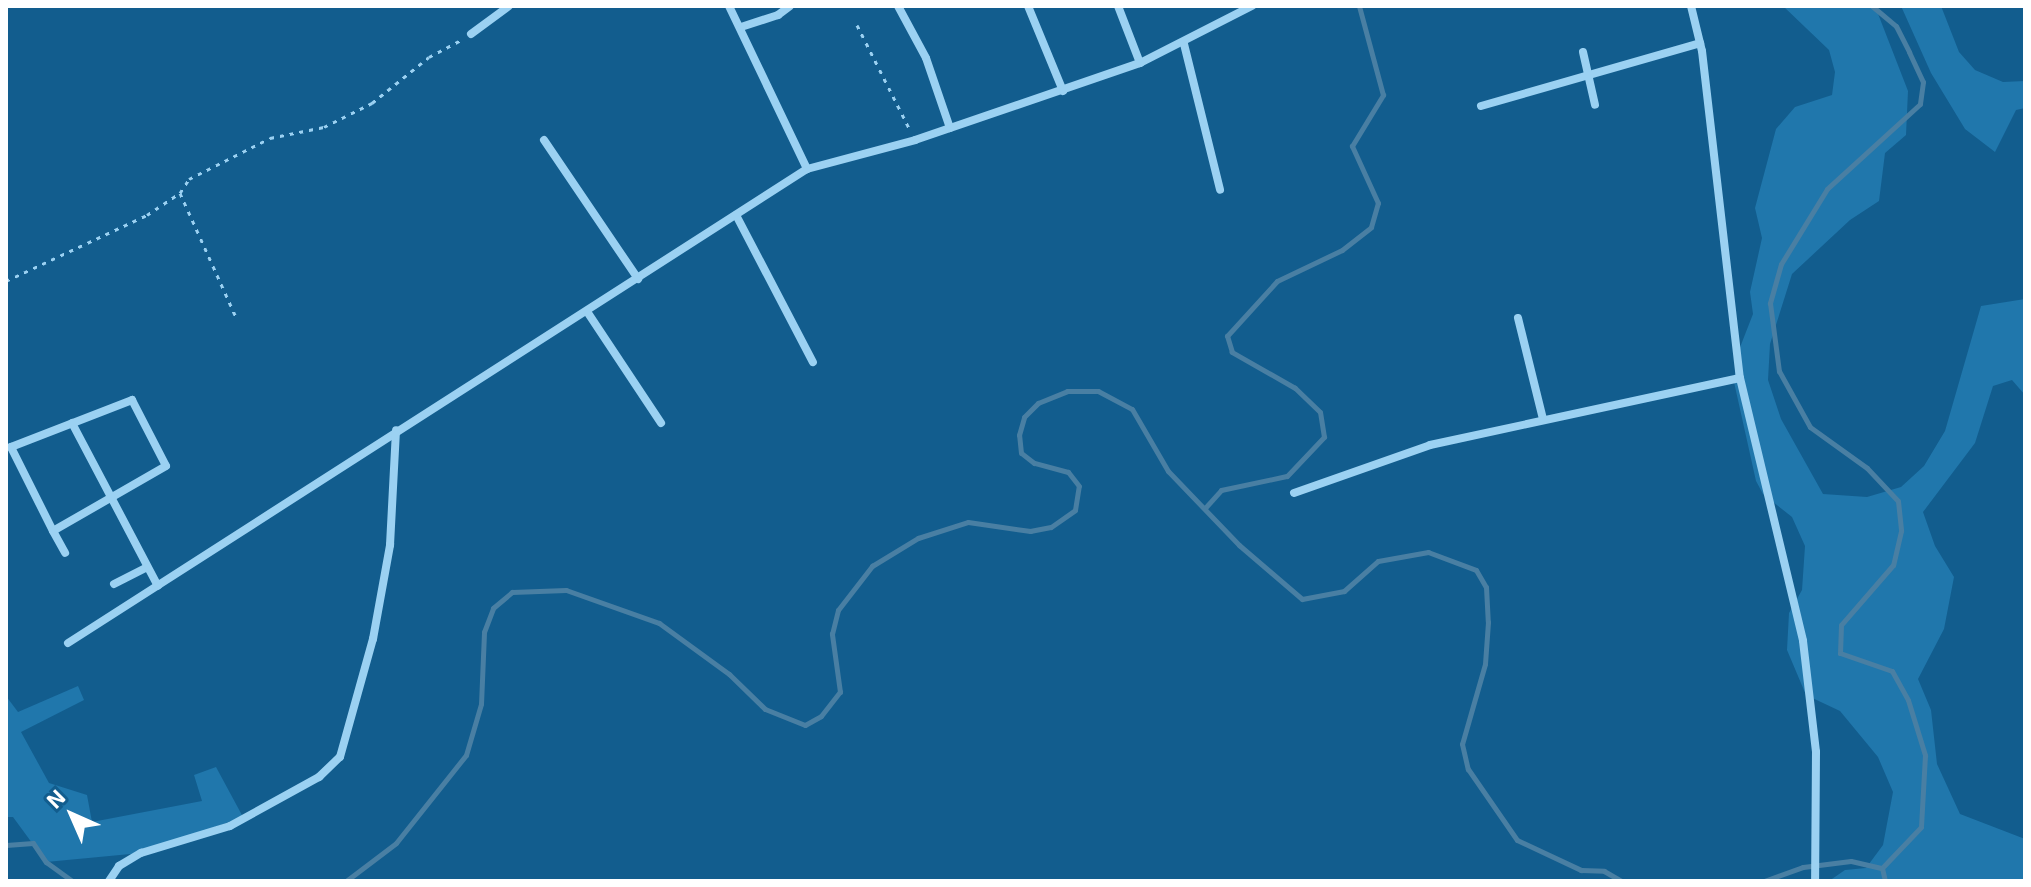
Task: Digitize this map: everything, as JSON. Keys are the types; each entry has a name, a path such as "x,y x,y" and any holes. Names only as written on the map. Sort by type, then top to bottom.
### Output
{"street":[{"path":"471,34 509,6"},
{"path":"729,6 807,169"},
{"path":"741,27 778,15 790,6"},
{"path":"898,6 926,58 950,128"},
{"path":"1028,6 1063,91"},
{"path":"1118,6 1140,63"},
{"path":"68,643 396,430 588,313 807,169 915,140 1140,63 1184,44 1252,6"},
{"path":"1691,6 1700,43 1740,378 1803,641 1816,752 1815,881"},
{"path":"1481,106 1700,43"},
{"path":"1184,44 1220,190"},
{"path":"1583,52 1595,105"},
{"path":"544,140 638,279"},
{"path":"736,215 813,362"},
{"path":"588,313 661,423"},
{"path":"1518,318 1543,419"},
{"path":"1294,493 1430,445 1740,378"},
{"path":"53,531 166,466 132,400 11,447 53,531 65,553"},
{"path":"72,423 109,499 158,586"},
{"path":"109,881 119,866 163,843 230,826 319,777 340,757 364,677 390,545 396,430"},
{"path":"114,584 147,567"}],"path":[{"path":"857,25 915,140"},
{"path":"6,281 147,215 180,193 189,179 270,138 324,127 372,103 429,57 471,34"},
{"path":"180,193 237,319"}],"shaded area":[{"path":"1783,6 1875,6 1908,91 1906,135 1885,153 1879,201 1850,220 1792,274 1770,344 1768,380 1781,419 1823,494 1867,497 1901,487 1924,466 1945,431 1981,306 2025,299 2025,395 2012,380 1993,386 1975,443 1923,512 1935,546 1954,577 1944,629 1918,679 1931,710 1937,764 1960,814 2025,839 2025,881 1829,881 1845,870 1866,868 1883,845 1893,792 1878,757 1840,711 1806,695 1787,650 1789,613 1802,590 1805,546 1792,517 1763,494 1756,481 1734,382 1737,355 1753,314 1750,292 1762,238 1755,208 1776,129 1795,107 1832,95 1835,72 1829,50"},
{"path":"1901,6 1941,6 1959,52 1975,70 2003,82 2025,81 2025,108 2016,110 1995,152 1965,129 1931,73"},
{"path":"78,686 84,700 21,732 49,783 87,795 92,822 202,801 194,775 216,767 243,817 141,853 46,862 13,817 6,817 6,696 18,712"}],"waterway":[{"path":"1205,508 1221,490 1287,476 1324,437 1320,412 1295,388 1232,352 1227,336 1277,281 1342,250 1371,227 1378,203 1352,146 1383,95 1359,6"},
{"path":"1872,6 1896,26 1909,52 1923,82 1920,104 1827,189 1781,264 1770,303 1779,371 1810,427 1867,468 1898,501 1901,531 1893,565 1841,625 1840,653 1892,671 1908,700 1925,755 1921,827 1882,868"},
{"path":"346,881 396,843 466,755 481,704 484,632 493,608 512,592 566,590 659,623 729,674 765,709 805,725 821,716 840,692 832,634 838,610 872,566 918,538 968,522 1030,531 1051,527 1075,510 1079,486 1068,472 1034,463 1021,453 1019,435 1024,417 1038,403 1067,391 1098,391 1132,409 1168,471 1239,545 1302,599 1344,591 1378,561 1428,552 1476,570 1486,587 1488,622 1485,664 1462,744 1468,769 1517,840 1581,870 1604,871 1621,881"},
{"path":"6,845 33,843 46,862 72,881"},
{"path":"1764,881 1803,867 1851,861 1882,868"},
{"path":"1882,868 1885,881"}]}
